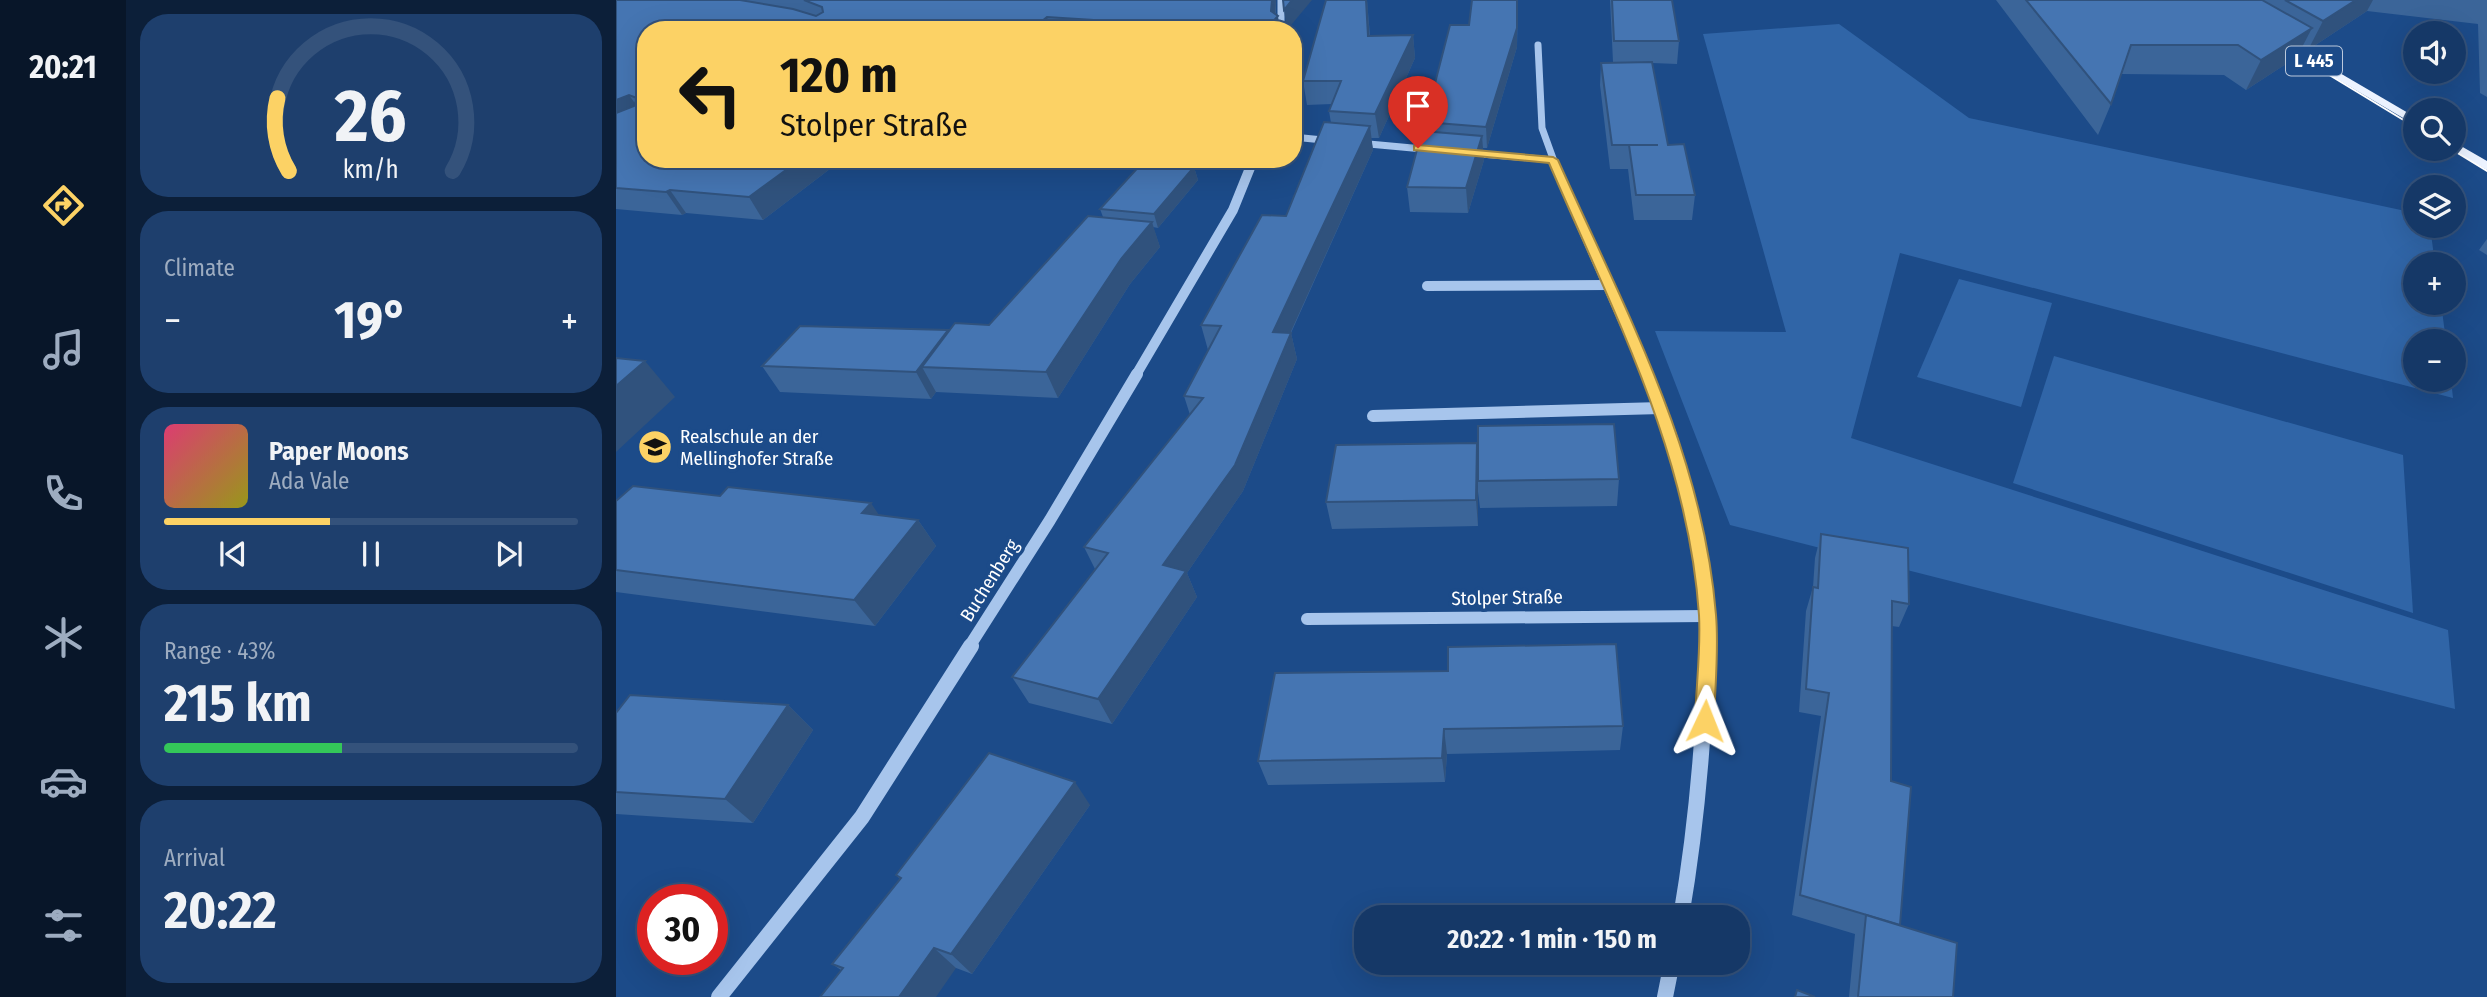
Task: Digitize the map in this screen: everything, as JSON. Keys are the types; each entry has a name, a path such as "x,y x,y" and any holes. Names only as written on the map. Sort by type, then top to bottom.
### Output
{"main road":[{"name":"L 445","path":"2269,34 2403,115"},
{"path":"2466,153 2487,166"}],"street":[{"path":"1281,0 1281,21"},
{"path":"1538,45 1542,128 1554,163 1661,408 1678,453 1694,519 1708,616 1704,748 1695,837 1683,905"},
{"path":"1302,138 1444,150"},
{"path":"1457,152 1554,163"},
{"name":"Buchenberg","path":"719,997 760,950 876,795 1001,599 1131,384 1233,210 1249,168"},
{"path":"1427,286 1608,285"},
{"path":"1373,416 1661,408"},
{"name":"Stolper Straße","path":"1307,619 1708,616"},
{"path":"1665,997 1669,975"}],"shaded area":[{"path":"1839,24 1969,118 2403,210 2403,238 2432,238 2433,252 2403,252 2403,315 2443,315 2444,329 2403,329 2403,385 1900,253 1851,438 2448,630 2455,709 1730,525 1655,331 1786,332 1703,34"},
{"path":"1959,279 2052,303 2021,407 1917,377"},
{"path":"2054,356 2403,455 2413,613 2013,483"},
{"path":"2430,392 2452,392 2453,398"}],"building":[{"path":"616,0 740,0 793,9 816,16 823,12 822,7 804,0 1272,0 1271,11 1278,16 1273,21 1111,21 1047,17 1042,21 637,21 637,98 629,95 616,100"},
{"path":"1283,0 1292,0 1284,10"},
{"path":"1326,0 1366,0 1368,36 1413,35 1375,114 1329,111 1341,81 1303,81"},
{"path":"1472,0 1517,0 1517,28 1486,127 1425,122 1450,25 1469,25"},
{"path":"1612,0 1672,0 1679,41 1614,41"},
{"path":"2026,0 2262,0 2312,28 2261,60 2238,45 2131,45 2111,104"},
{"path":"2285,0 2356,0 2323,21"},
{"path":"1652,62 1668,145 1684,144 1695,195 1636,195 1629,145 1612,145 1601,63"},
{"path":"637,98 637,168 789,168 749,197 616,188 616,113 634,106"},
{"path":"1324,122 1370,126 1273,332 1291,333 1235,465 1163,565 1186,571 1098,699 1012,677 1108,553 1084,547 1203,398 1184,396 1221,326 1201,325 1262,215 1286,216"},
{"path":"1422,131 1482,136 1466,188 1407,187"},
{"path":"1138,168 1193,168 1154,214 1100,209"},
{"path":"1088,216 1152,222 1121,259 1046,372 922,367 955,323 989,325"},
{"path":"800,326 948,330 916,372 762,366"},
{"path":"616,358 645,361 616,386"},
{"path":"1614,424 1619,479 1478,481 1478,426"},
{"path":"1477,443 1476,500 1326,502 1336,445"},
{"path":"633,486 720,496 728,487 871,503 862,513 918,520 854,600 616,570 616,501"},
{"path":"1821,534 1908,548 1909,604 1892,601 1891,781 1911,787 1900,925 1800,895 1829,693 1806,689 1813,587 1818,588"},
{"path":"1616,644 1623,726 1444,729 1442,758 1258,761 1275,673 1448,671 1448,647"},
{"path":"630,695 788,705 725,799 616,792 616,713"},
{"path":"989,753 1075,782 951,954 934,948 899,997 820,997 843,968 832,964 901,878 896,875"},
{"path":"1866,915 1957,943 1953,997 1858,997"},
{"path":"1797,990 1815,997 1795,997"}],"tram line":[{"path":"2280,45 2403,120"},
{"path":"2466,158 2487,171"}],"place":[{"name":"Realschule an der Mellinghofer Straße","path":"655,447"}],"route":[{"path":"1418,148 1553,160 1616,300 1678,453 1694,519 1708,616 1705,721"}]}
